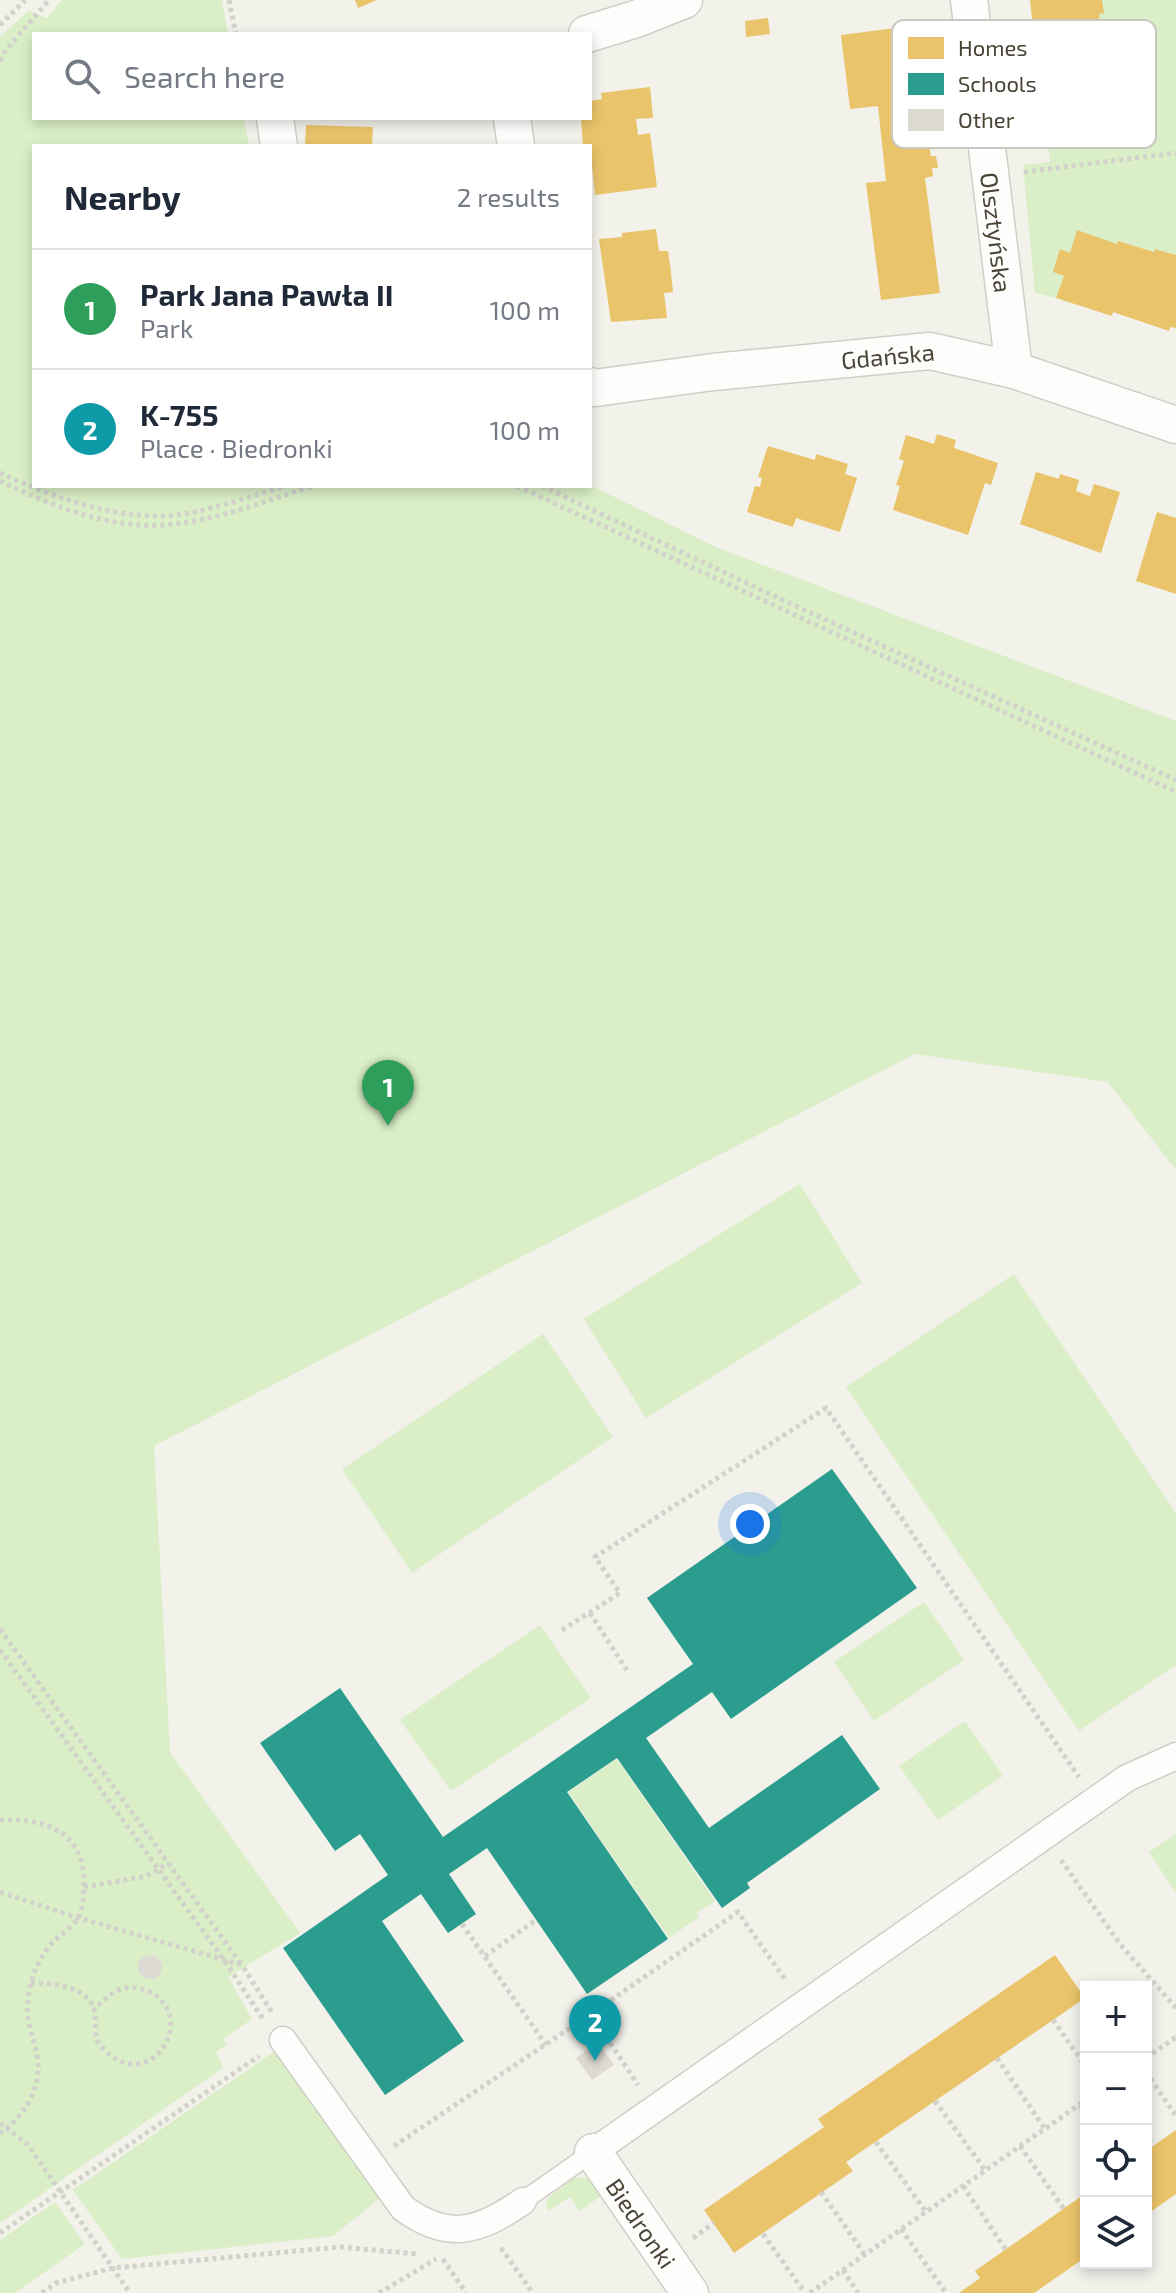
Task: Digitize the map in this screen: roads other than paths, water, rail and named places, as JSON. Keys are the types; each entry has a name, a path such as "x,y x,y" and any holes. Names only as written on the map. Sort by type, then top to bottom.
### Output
{"street":[{"path":"592,32 684,0"},
{"name":"Olsztyńska","path":"969,0 971,20"},
{"path":"275,120 279,144"},
{"path":"512,120 516,144"},
{"name":"Olsztyńska","path":"987,148 1014,370"},
{"name":"Gdańska","path":"592,387 930,351 1014,370 1176,425"},
{"path":"593,2152 1127,1778 1176,1756"},
{"path":"283,2040 403,2208 415,2217 439,2227 463,2230 485,2224 523,2201"},
{"name":"Biedronki","path":"593,2152 690,2293"}],"lane":[{"path":"523,2201 593,2152"}],"place":[{"name":"Park Jana Pawła II","path":"388,1126"},
{"name":"K-755","path":"595,2061"}]}
